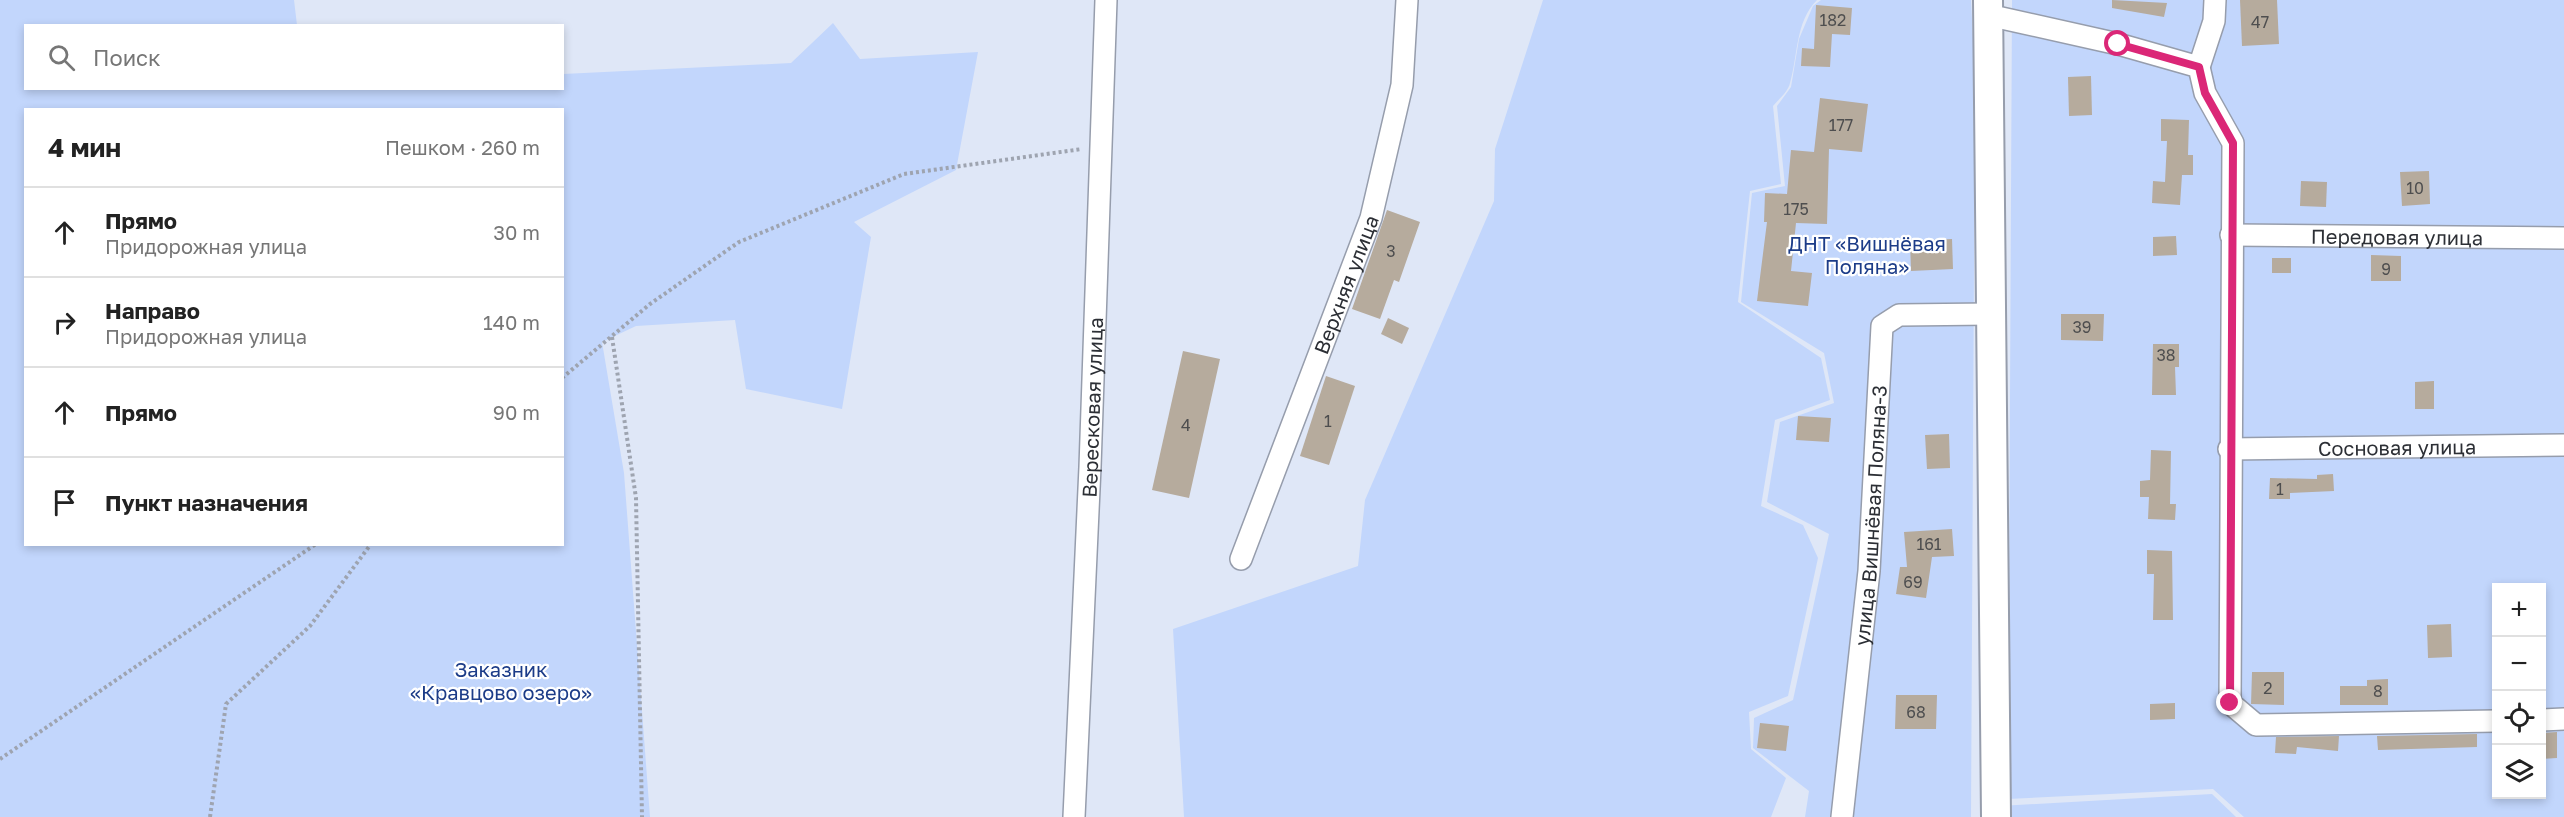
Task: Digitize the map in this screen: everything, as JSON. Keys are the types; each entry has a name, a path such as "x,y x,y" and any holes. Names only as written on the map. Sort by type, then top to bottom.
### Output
{"main road":[{"path":"1988,8 1996,817"}],"street":[{"name":"Вересковая улица","path":"1074,817 1090,467 1106,0"},
{"name":"Верхняя улица","path":"1241,558 1371,218 1402,85 1407,0"},
{"path":"2215,0 2214,21 2199,67 2205,93 2233,143 2229,449 2230,703 2256,725 2492,721"},
{"path":"1988,8 2199,67"},
{"name":"Передовая улица","path":"2231,235 2564,238"},
{"name":"улица Вишнёвая Поляна-3","path":"1842,817 1869,571 1881,326 1899,315 1991,314"},
{"name":"Сосновая улица","path":"2229,449 2564,445"},
{"path":"2546,720 2564,719"}],"path":[{"path":"564,376 650,304 739,242 904,174 1101,146"},
{"path":"612,336 636,498 642,817"},
{"path":"0,759 313,546"},
{"path":"210,817 226,704 310,626 370,546"}],"green space":[{"name":"Заказник «Кравцово озеро»","path":"0,0 294,0 297,24 24,24 24,90 564,90 564,74 791,63 833,23 860,59 978,52 956,170 854,222 871,237 842,409 746,389 735,320 636,326 602,342 624,473 650,817 0,817"},
{"path":"1543,0 1817,0 1805,18 1801,29 1789,86 1773,106 1781,184 1750,191 1738,302 1821,358 1830,400 1775,420 1761,506 1803,525 1818,558 1788,696 1749,712 1751,749 1786,778 1771,817 1184,817 1173,629 1358,566 1365,500 1494,201 1495,149"},
{"name":"ДНТ «Вишнёвая Поляна»","path":"1821,0 1971,0 1975,77 1971,817 1805,817 1809,791 1753,748 1754,718 1793,700 1829,534 1767,502 1780,422 1834,403 1824,353 1741,302 1752,193 1785,186 1777,106 1791,87 1799,39 1813,6"},
{"path":"2012,0 2564,0 2564,817 2244,817 2213,789 2008,799"},
{"path":"2212,794 2236,817 1999,817 1999,806"}],"building":[{"path":"2112,0 2167,3 2164,17 2112,8"},
{"path":"2240,0 2277,0 2279,44 2242,46"},
{"path":"1816,5 1852,8 1850,35 1832,34 1830,67 1801,66 1802,48 1814,49"},
{"path":"2091,76 2092,115 2069,116 2068,77"},
{"path":"1820,98 1868,104 1862,152 1829,149 1827,224 1796,223 1791,271 1812,273 1808,306 1757,301 1767,222 1764,222 1765,193 1787,194 1791,150 1814,152"},
{"path":"2161,119 2189,120 2188,155 2193,155 2193,175 2182,175 2180,205 2152,203 2153,181 2165,182 2167,141 2161,141"},
{"path":"2429,171 2430,204 2402,206 2400,172"},
{"path":"2301,181 2327,182 2326,207 2300,206"},
{"path":"1387,210 1420,222 1399,282 1394,280 1380,319 1352,309"},
{"path":"2176,236 2177,255 2153,256 2153,237"},
{"path":"1952,239 1953,269 1911,271 1910,241"},
{"path":"2371,255 2401,256 2401,281 2371,281"},
{"path":"2272,258 2291,258 2291,273 2272,273"},
{"path":"2061,314 2104,314 2103,341 2061,340"},
{"path":"1388,318 1409,328 1402,344 1381,334"},
{"path":"2153,344 2179,344 2179,367 2175,367 2176,395 2152,395"},
{"path":"1183,351 1220,359 1189,498 1152,490"},
{"path":"1326,376 1355,386 1329,465 1300,456"},
{"path":"2434,381 2434,409 2415,409 2415,382"},
{"path":"1798,416 1831,418 1829,442 1796,440"},
{"path":"1949,434 1950,468 1927,469 1925,435"},
{"path":"2151,450 2171,451 2170,504 2176,504 2175,520 2148,519 2149,497 2140,497 2140,481 2150,480"},
{"path":"2333,474 2334,491 2290,493 2290,499 2269,499 2270,478 2317,479 2317,475"},
{"path":"1952,529 1954,556 1932,557 1926,598 1896,594 1900,567 1907,567 1904,532"},
{"path":"2147,550 2172,551 2173,620 2153,620 2154,574 2147,574"},
{"path":"2451,624 2452,657 2428,658 2427,625"},
{"path":"2252,672 2284,672 2284,705 2251,704"},
{"path":"2388,679 2388,705 2340,705 2340,686 2367,686 2367,680"},
{"path":"1896,695 1937,695 1936,729 1895,729"},
{"path":"2175,703 2175,719 2150,720 2150,704"},
{"path":"1760,723 1789,726 1786,751 1757,748"},
{"path":"2557,732 2557,758 2546,759 2546,733"},
{"path":"2477,734 2477,747 2378,750 2377,736"},
{"path":"2339,736 2338,751 2297,747 2296,754 2275,753 2276,737"}],"route":[{"path":"2118,44 2199,67 2205,93 2233,143 2229,449 2230,703"}]}
